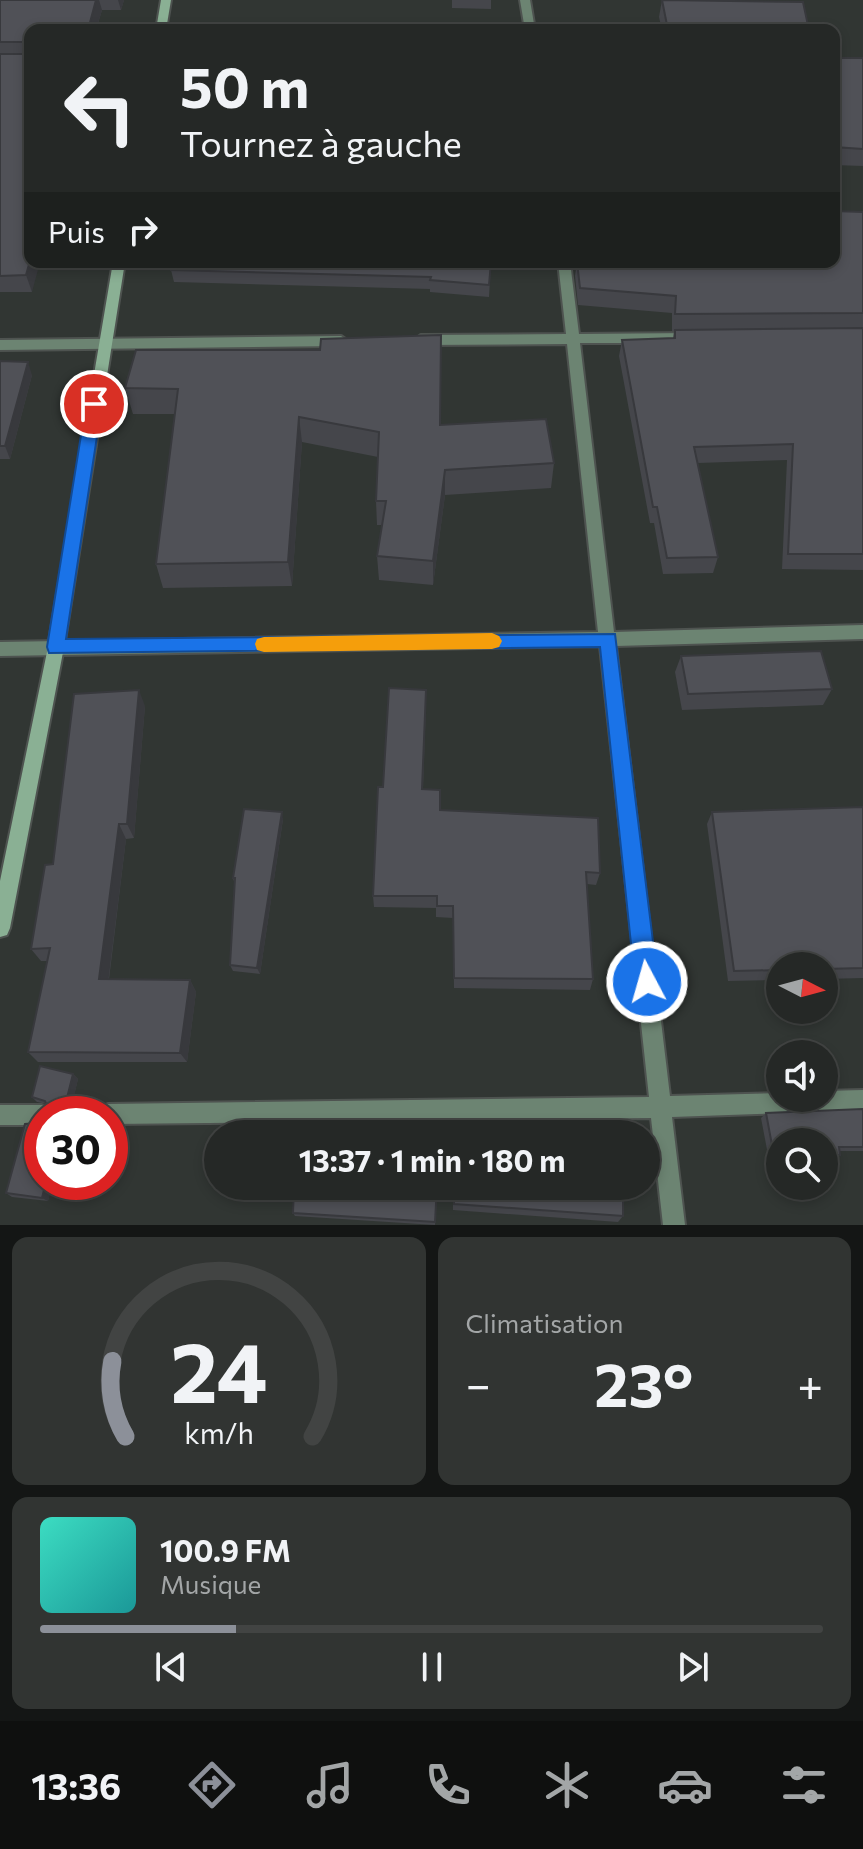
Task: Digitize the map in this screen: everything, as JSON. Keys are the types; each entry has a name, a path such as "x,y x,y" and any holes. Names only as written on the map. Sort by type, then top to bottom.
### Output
{"street":[{"path":"162,24 166,0"},
{"path":"525,0 529,24"},
{"path":"0,928 56,647 118,268"},
{"path":"565,268 674,1225"},
{"path":"402,341 711,338"},
{"path":"0,345 355,341"},
{"path":"0,649 863,632"},
{"path":"128,1114 661,1107 863,1100"},
{"path":"0,1115 24,1115"}],"building":[{"path":"0,0 96,0 90,24 24,24 24,42 0,42"},
{"path":"662,0 803,2 808,24 667,24"},
{"path":"0,54 24,54 26,275 0,276"},
{"path":"840,58 863,58 863,149 840,147"},
{"path":"840,211 863,212 863,313 675,314 676,296 580,288 578,268 840,268"},
{"path":"490,268 489,285 430,280 431,277 171,270"},
{"path":"863,328 863,554 788,554 793,444 694,447 718,557 667,558 657,507 653,507 622,340 675,338 675,330"},
{"path":"441,335 440,425 546,419 554,463 445,470 433,561 377,556 386,501 376,501 379,432 299,417 288,562 156,564 178,389 125,388 136,350 320,350 321,339"},
{"path":"0,361 28,362 5,446 0,446"},
{"path":"821,651 832,689 688,694 681,656"},
{"path":"389,688 426,690 422,789 440,790 440,810 598,818 600,873 586,872 593,979 454,978 453,906 437,906 437,896 373,896 378,787 383,787"},
{"path":"139,690 127,824 119,824 99,979 190,980 180,1053 28,1052 50,948 31,949 45,865 53,864 74,694"},
{"path":"863,807 863,968 838,969 838,952 766,952 766,970 734,971 712,812"},
{"path":"244,809 282,812 257,968 230,965 233,878"},
{"path":"40,1066 73,1074 68,1096 32,1096"},
{"path":"863,1109 863,1147 839,1147 840,1155 838,1155 838,1128 769,1128 766,1113 838,1112"},
{"path":"24,1128 24,1196 6,1193"},
{"path":"293,1200 436,1200 435,1222 293,1213"},
{"path":"454,1200 623,1200 623,1216 454,1204"}],"slow traffic":[{"path":"264,644 492,641"}],"route":[{"path":"94,404 56,647 609,639 647,982"}]}
